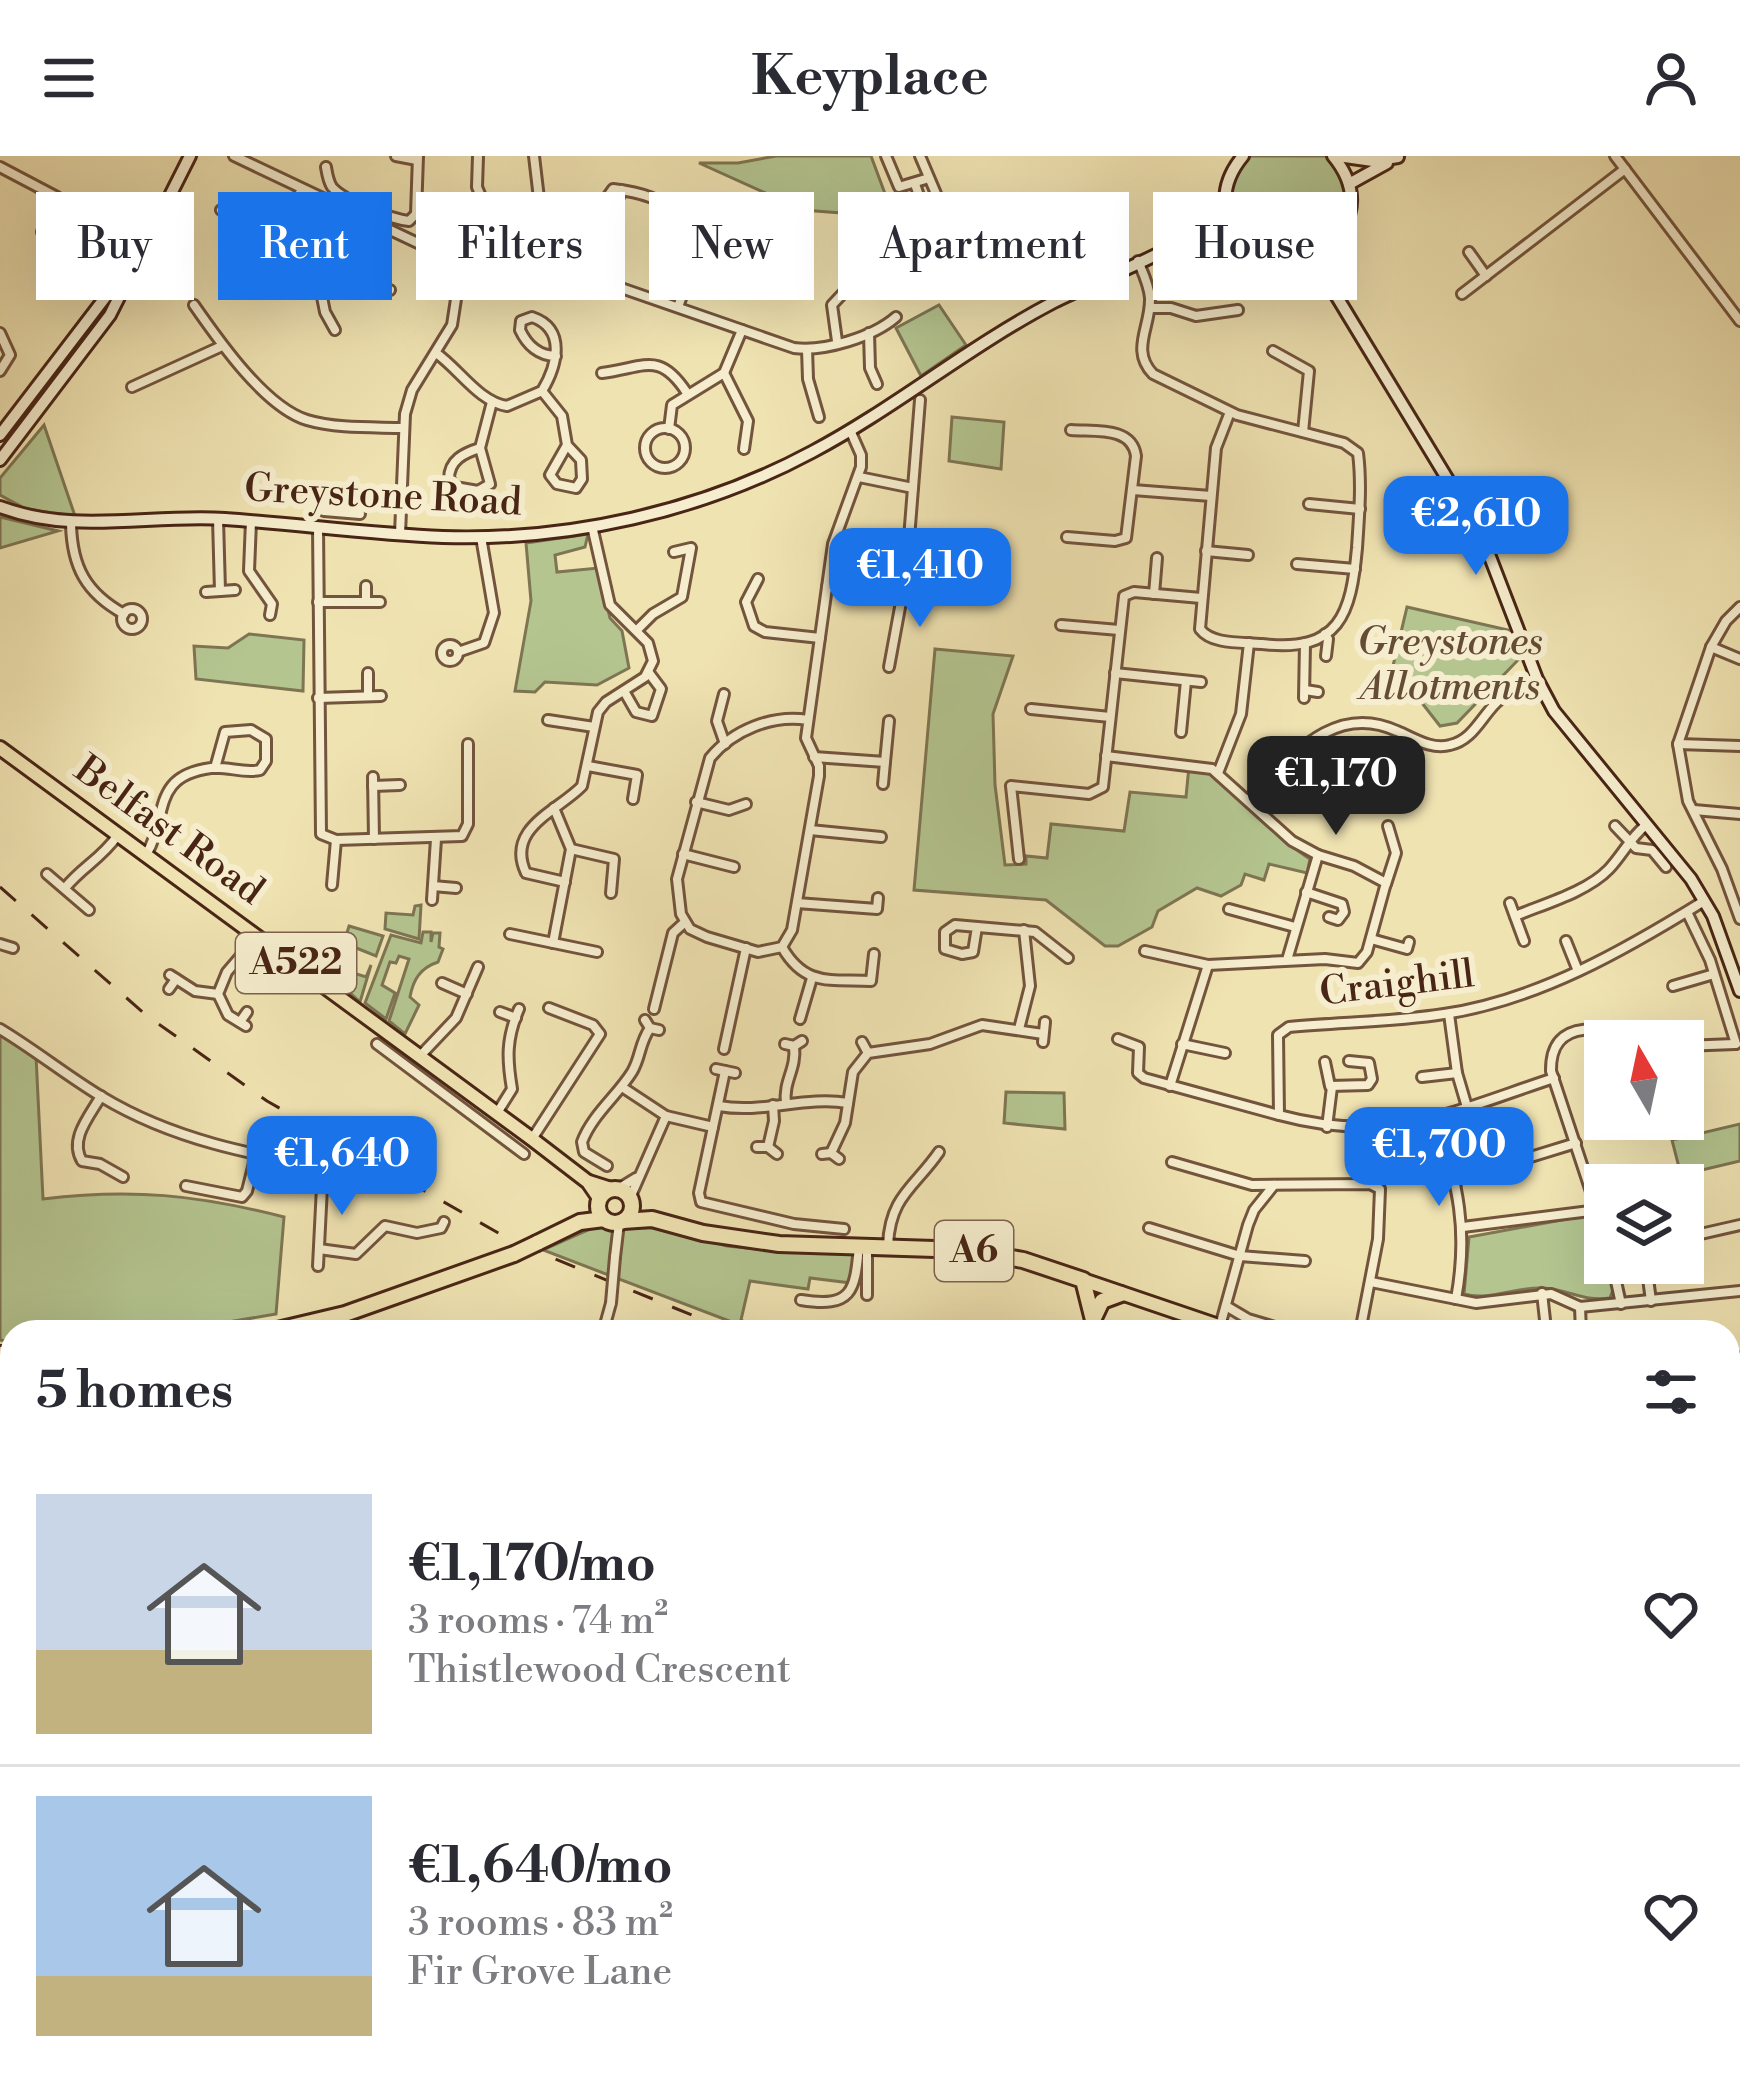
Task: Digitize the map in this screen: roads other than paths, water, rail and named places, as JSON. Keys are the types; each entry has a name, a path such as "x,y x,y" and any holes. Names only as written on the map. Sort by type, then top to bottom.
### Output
{"highway":[{"name":"Belfast Road","path":"615,1196 652,1219"},
{"name":"A6","path":"317,1320 366,1308 514,1254 580,1222 615,1196"},
{"path":"615,1196 615,1223"},
{"path":"615,1196 631,1212 615,1223"},
{"name":"Belfast Road","path":"615,1223 652,1219 745,1240 998,1255 1083,1280"},
{"name":"A6","path":"580,1222 615,1223"},
{"path":"1083,1280 1092,1320"},
{"path":"1096,1320 1102,1301 1121,1294"}],"main road":[{"path":"172,192 190,156"},
{"path":"1227,192 1234,162 1243,156"},
{"path":"1336,156 1373,161 1399,156"},
{"path":"1336,156 1349,192"},
{"path":"1349,184 1399,156"},
{"name":"Greystone Road","path":"0,507 71,524 218,519 481,537 592,526 670,508 739,485 850,430 1011,325 1153,254"},
{"path":"2,428 102,300"},
{"path":"0,460 118,300"},
{"path":"1339,300 1482,536 1537,679 1564,726 1684,868 1704,901 1740,991"},
{"name":"Belfast Road","path":"0,748 588,1182 615,1196"},
{"name":"Belfast Road","path":"1083,1280 1197,1320"}],"street":[{"path":"234,156 416,243"},
{"path":"256,167 261,156"},
{"path":"327,167 336,190 391,218 409,221 416,214 417,158 396,156"},
{"path":"478,156 479,192"},
{"path":"534,156 538,192"},
{"path":"886,156 898,186 929,178"},
{"path":"920,156 935,192"},
{"path":"1616,156 1740,321"},
{"path":"0,166 48,192"},
{"path":"1462,294 1625,169"},
{"path":"915,184 916,192"},
{"path":"622,190 649,196"},
{"path":"762,233 783,244 788,254 782,262 758,267 749,259 748,246 762,233"},
{"path":"1469,252 1486,276"},
{"path":"1138,261 1149,290 1150,308 1141,344 1148,369 1229,412 1344,443 1357,451 1360,509 1347,608 1324,634 1305,643 1207,637 1199,620 1216,448 1229,412"},
{"path":"625,291 807,349 869,333 896,317"},
{"path":"837,341 831,309 838,295"},
{"path":"325,300 335,325"},
{"path":"400,534 403,428 412,390 455,318 457,300"},
{"path":"678,307 681,300"},
{"path":"194,305 222,346 282,407 298,417 319,423 403,428"},
{"path":"1150,308 1171,308 1193,316 1238,310"},
{"path":"436,353 492,402 518,404 542,391 556,356 548,325 534,317 523,319 520,330 529,344 556,356"},
{"path":"669,429 672,405 724,373 742,330"},
{"path":"869,333 870,364 879,380"},
{"path":"0,334 10,352 0,371"},
{"path":"132,387 222,346"},
{"path":"807,349 808,379 819,418"},
{"path":"1273,351 1309,370 1304,432"},
{"path":"618,385 606,373 636,365 663,366 687,393"},
{"path":"724,373 748,421 742,444"},
{"path":"542,391 562,416 567,445 582,466 583,479 576,488 562,486 550,477 567,445"},
{"path":"908,551 920,400"},
{"path":"480,448 451,466 448,479 455,487 478,491 490,484 480,436 492,402"},
{"path":"2,428 18,438"},
{"path":"669,429 682,436 686,448 677,466 666,470 648,456 644,442 652,432 669,429"},
{"path":"808,720 772,718 725,744 710,758 676,892 685,922 700,935 765,952 782,947 792,931 820,770 806,738 827,587 836,534 859,476 861,455 850,430"},
{"path":"1067,537 1125,538 1136,452 1130,440 1117,434 1071,430"},
{"path":"859,476 913,488"},
{"path":"1133,490 1211,496"},
{"path":"1309,504 1360,509"},
{"path":"324,511 361,514"},
{"path":"342,529 343,513"},
{"path":"218,519 220,591"},
{"path":"251,521 249,571 272,604 270,616"},
{"path":"71,524 85,584 124,614"},
{"path":"592,526 608,601 651,649 650,673 661,689 652,716 638,714 624,691"},
{"path":"318,527 319,830 325,838 336,840 457,838 467,829 468,744"},
{"path":"458,652 484,643 494,619 481,537"},
{"path":"637,630 682,597 691,548 674,552"},
{"path":"1206,551 1248,555"},
{"path":"1154,594 1157,558"},
{"path":"1297,563 1355,569"},
{"path":"889,668 906,574"},
{"path":"758,579 746,602 754,626 766,632 820,638"},
{"path":"366,586 366,602"},
{"path":"827,587 903,592"},
{"path":"206,592 235,590"},
{"path":"1019,860 1011,786 1095,794 1103,787 1125,595 1201,598"},
{"path":"318,602 380,602"},
{"path":"1740,607 1726,620 1711,647 1678,744 1681,776 1693,810 1740,919"},
{"path":"1060,625 1119,630"},
{"path":"1324,634 1326,656"},
{"path":"1218,772 1241,714 1249,643"},
{"path":"1305,643 1305,694 1318,692"},
{"path":"1711,647 1740,659"},
{"path":"368,673 368,696"},
{"path":"565,882 530,876 522,863 530,826 577,792 602,707 650,673"},
{"path":"1115,673 1201,682"},
{"path":"1248,800 1310,740 1333,728 1370,722 1427,745 1453,745 1472,733 1502,697 1537,679"},
{"path":"1181,732 1186,681"},
{"path":"318,698 380,696"},
{"path":"725,744 717,721 726,700"},
{"path":"1031,709 1110,717"},
{"path":"548,720 594,727"},
{"path":"883,784 890,721"},
{"path":"146,855 166,793 180,778 215,768 260,770 266,760 266,740 251,730 225,733 215,768"},
{"path":"1678,744 1740,746"},
{"path":"1106,756 1198,765 1218,772 1292,841 1386,884"},
{"path":"814,757 885,762"},
{"path":"588,766 637,776 633,800"},
{"path":"374,838 373,782 400,785"},
{"path":"696,802 724,810 746,804"},
{"path":"553,943 571,850 554,808"},
{"path":"1693,810 1740,814"},
{"path":"1515,916 1606,872 1646,825"},
{"path":"1145,951 1208,965 1328,959 1357,964 1364,960 1396,854 1388,826"},
{"path":"1615,826 1636,848 1652,850 1666,866"},
{"path":"810,830 881,837"},
{"path":"65,888 102,858 118,835"},
{"path":"432,900 436,839"},
{"path":"332,885 338,869 336,840"},
{"path":"1006,848 1018,847"},
{"path":"571,850 614,859 611,893"},
{"path":"683,854 734,867"},
{"path":"1287,960 1318,856"},
{"path":"47,874 89,910"},
{"path":"433,886 456,888"},
{"path":"1306,892 1342,904 1344,912 1338,920 1329,917"},
{"path":"797,903 877,910 878,898"},
{"name":"Craighill","path":"1279,1114 1278,1037 1283,1028 1449,1013 1517,995 1578,970 1704,901"},
{"path":"1510,903 1524,941"},
{"path":"1228,909 1295,927"},
{"path":"1687,912 1738,1044 1704,1045"},
{"path":"654,1009 673,933 685,922"},
{"path":"977,927 973,952 946,950 947,928 977,927 1024,930 1040,934 1065,956 1055,962"},
{"path":"1019,1029 1030,986 1024,930"},
{"path":"510,934 597,952"},
{"path":"247,1012 243,1024 228,1015 218,994 227,972 258,935"},
{"path":"1371,939 1406,949 1409,942"},
{"path":"1566,940 1578,970"},
{"path":"782,947 794,967 812,978 871,982 874,954"},
{"path":"724,1049 746,949"},
{"path":"1170,1086 1208,965"},
{"path":"420,1056 456,1018 478,967"},
{"path":"1672,986 1714,974"},
{"path":"169,989 173,977 195,991 218,994"},
{"path":"800,1019 812,978"},
{"path":"442,983 466,994"},
{"path":"532,1139 600,1036 597,1027 549,1008"},
{"path":"497,1113 512,1089 506,1068 507,1043 518,1014 500,1012"},
{"path":"1449,1013 1467,1107"},
{"path":"567,1029 570,1017"},
{"path":"831,1155 845,1123 853,1072 868,1053 947,1038 982,1025 1019,1029 1043,1038 1045,1022"},
{"path":"941,1024 947,1038"},
{"path":"607,1166 584,1152 582,1142 637,1064 639,1044 652,1026"},
{"path":"0,1029 101,1096 188,1136 328,1168 318,1266"},
{"path":"1584,1030 1574,1032 1554,1051 1554,1078 1584,1167"},
{"path":"1118,1039 1139,1047 1141,1076 1327,1127 1388,1127 1438,1120 1554,1078"},
{"path":"862,1042 868,1053"},
{"path":"377,1044 524,1154"},
{"path":"786,1103 784,1084 795,1063 794,1044"},
{"path":"1182,1044 1226,1053"},
{"name":"Craighill","path":"1332,1086 1370,1083 1369,1063 1349,1061"},
{"name":"Craighill","path":"1325,1062 1332,1086 1327,1127"},
{"path":"426,1080 436,1067"},
{"path":"725,1071 701,1202 794,1224 839,1228 834,1216"},
{"path":"1423,1077 1457,1073"},
{"path":"622,1087 666,1115 713,1127"},
{"path":"101,1096 78,1137 78,1155 124,1178"},
{"path":"718,1106 848,1103"},
{"path":"773,1105 775,1121 762,1147 777,1154"},
{"path":"615,1196 637,1178 666,1115"},
{"path":"1438,1120 1456,1180 1462,1227 1456,1299"},
{"path":"1456,1180 1576,1143"},
{"path":"888,1245 902,1194 939,1152"},
{"path":"192,1174 189,1186 242,1197 256,1155"},
{"path":"1172,1162 1245,1184 1370,1184 1380,1189 1380,1223 1363,1320"},
{"path":"1245,1184 1254,1210"},
{"path":"1222,1320 1254,1210 1274,1185"},
{"path":"1462,1227 1584,1212"},
{"path":"606,1320 615,1223"},
{"path":"1704,1233 1740,1225"},
{"path":"319,1249 356,1254 386,1226 417,1234 444,1229"},
{"path":"1149,1228 1240,1256 1305,1261"},
{"path":"863,1245 867,1295"},
{"path":"800,1300 828,1303 850,1293 863,1245"},
{"path":"1371,1282 1482,1303 1542,1294 1580,1307 1740,1291"},
{"path":"1617,1284 1621,1304"},
{"path":"1649,1284 1651,1301"},
{"path":"1542,1294 1544,1317 1555,1312"},
{"path":"1226,1306 1251,1320"},
{"path":"1580,1307 1581,1320"}],"railway":[{"path":"0,887 146,1015 267,1101 514,1242 704,1320"}],"park label":[{"name":"Greystones Allotments","path":"1450,664"}]}
